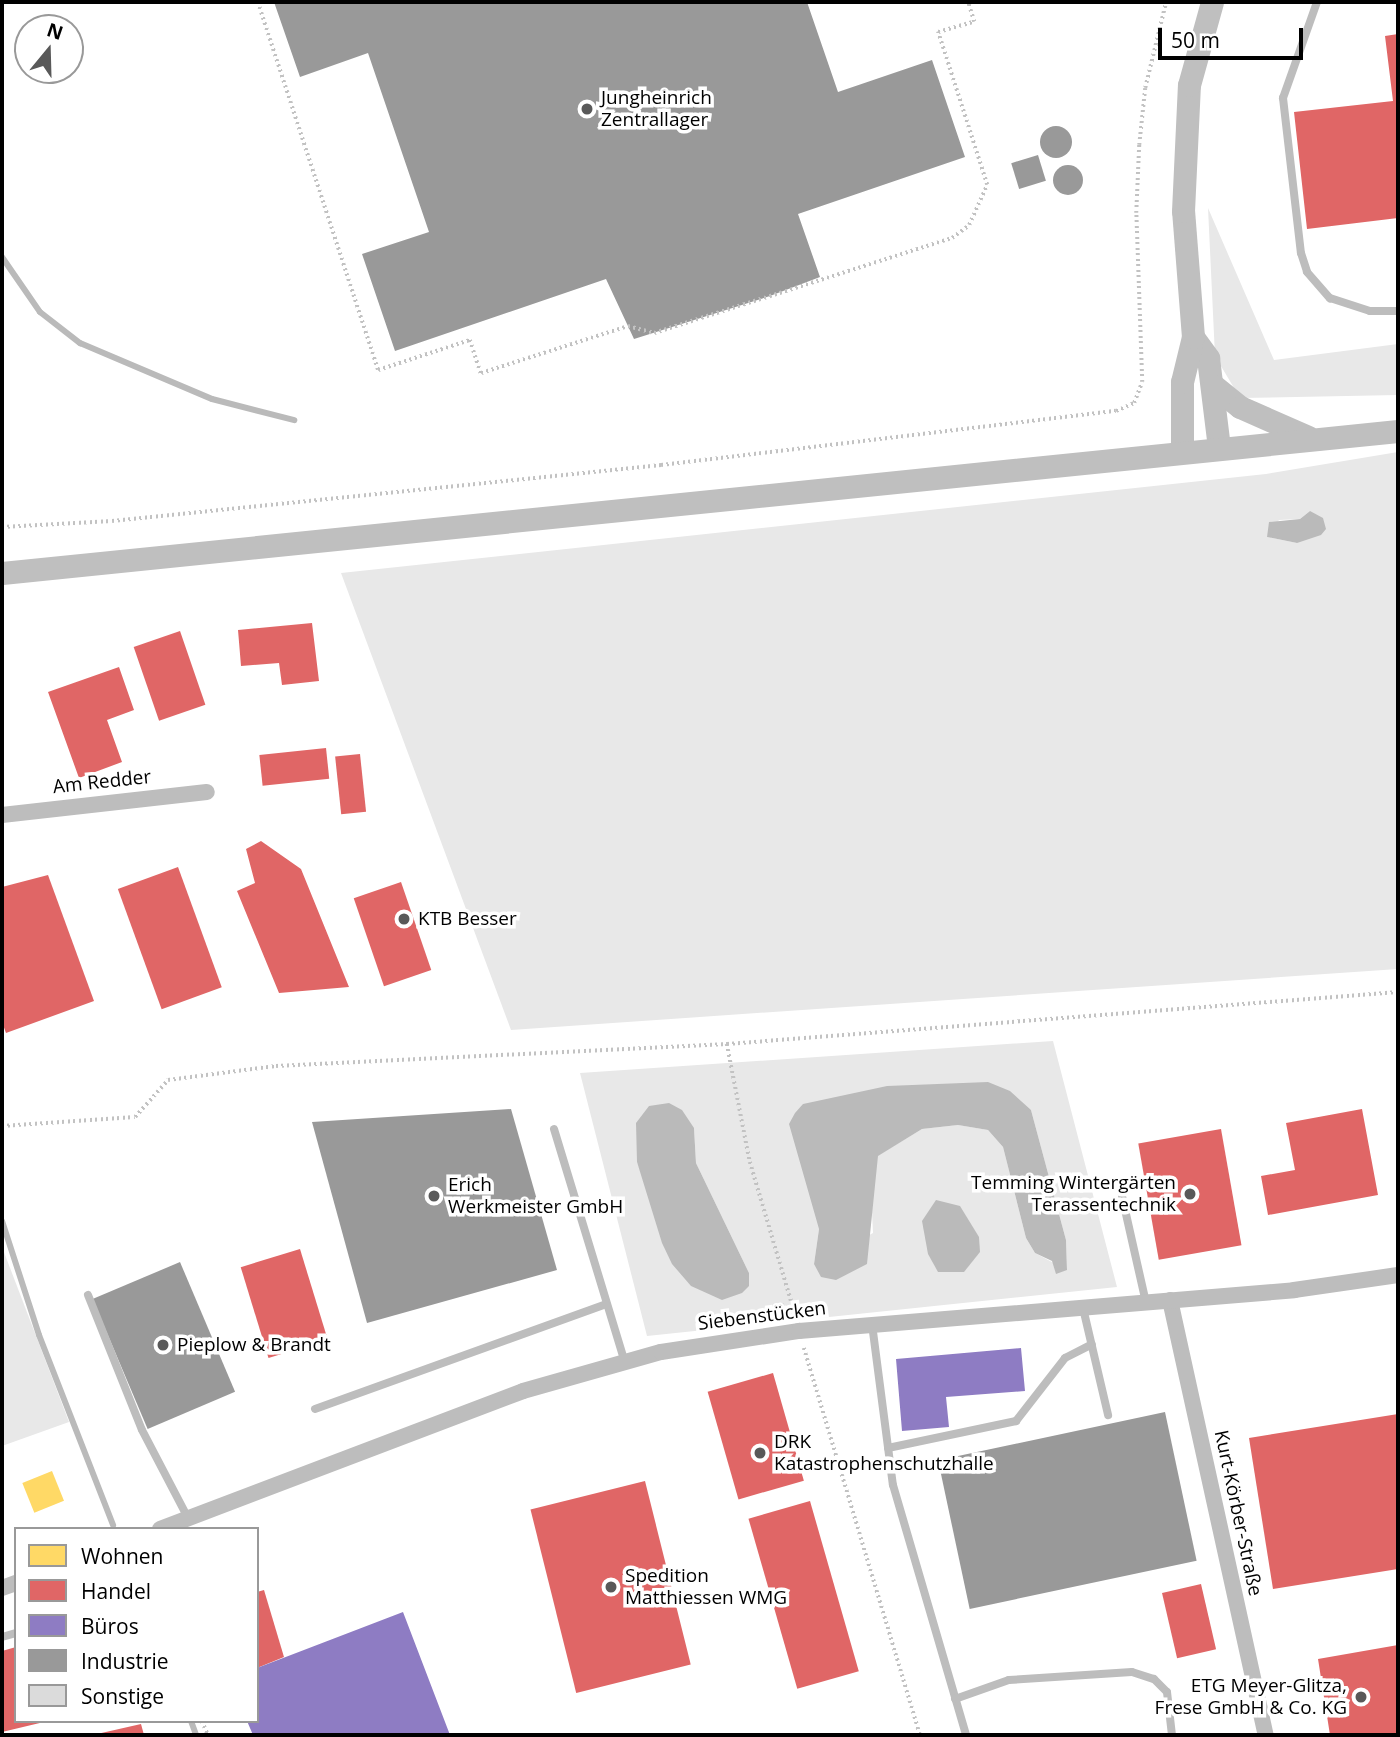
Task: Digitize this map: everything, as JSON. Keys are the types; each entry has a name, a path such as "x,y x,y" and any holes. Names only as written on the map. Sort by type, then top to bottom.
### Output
{"main road":[{"path":"1182,452 1182,382 1193,337 1183,211 1189,85 1212,2"},
{"path":"1193,337 1208,358 1214,386 1219,448"},
{"path":"1214,386 1240,407 1311,438"},
{"path":"2,573 1398,431"}],"street":[{"name":"Am Redder","path":"2,815 206,792"},
{"name":"Siebenstücken","path":"165,1527 523,1391 624,1360 716,1340 872,1324 1294,1290 1398,1275"},
{"name":"Kurt-Körber-Straße","path":"1170,1300 1266,1735"}],"lane":[{"path":"1317,2 1283,98 1301,253 1307,272 1330,298 1370,312 1398,311"},
{"path":"554,1129 624,1360"},
{"path":"1119,1184 1146,1303"},
{"path":"88,1296 142,1430 188,1518"},
{"path":"315,1409 606,1304"},
{"path":"1083,1308 1108,1415"},
{"path":"872,1324 893,1485 966,1735"},
{"path":"888,1448 1016,1420 1065,1358 1092,1344"},
{"path":"955,1699 1009,1680 1132,1672 1154,1679 1167,1692 1172,1735"}],"path":[{"path":"258,2 378,370 470,340 481,373 628,326 654,333 953,238 969,225 987,185 938,32 974,22 968,2"},
{"path":"2,527 112,521 661,465 1125,407 1134,403 1142,382 1136,213 1139,145 1145,88 1166,2"},
{"path":"2,1126 135,1117 168,1080 276,1066 727,1044 1398,992"},
{"path":"727,1044 750,1162 920,1735"}],"shaded area":[{"path":"1208,208 1274,360 1398,344 1398,395 1240,398 1215,356"},
{"path":"1398,452 1398,969 511,1030 341,573 1266,474","holes":["1310,511 1297,543 1267,537 1279,520 1300,519"]},
{"path":"1310,511 1323,518 1326,529 1321,535 1297,543 1267,537 1269,522 1300,519"},
{"path":"1053,1041 1117,1287 647,1336 580,1073","holes":["887,1086 1031,1110 1066,1240 1067,1270 1035,1253 1026,1238 1003,1147 988,1130 958,1125 922,1129 877,1156 871,1192 873,1233 814,1264 819,1229","694,1128 696,1163 749,1273 649,1192 637,1162"]},
{"path":"988,1082 1010,1091 1031,1110 1066,1240 1067,1270 1056,1274 1052,1261 1035,1253 1026,1238 1003,1147 988,1130 958,1125 922,1129 878,1156 867,1264 836,1280 821,1277 814,1264 819,1229 789,1124 795,1113 803,1104 887,1086"},
{"path":"669,1103 682,1110 694,1128 696,1163 749,1273 749,1286 742,1293 722,1300 691,1286 672,1264 662,1243 637,1162 636,1123 649,1106"},
{"path":"936,1200 960,1206 979,1237 980,1252 964,1272 938,1272 928,1254 922,1221"},
{"path":"2,1247 69,1422 2,1446"}],"building: Wohnen":[{"path":"52,1471 64,1501 34,1513 22,1483"}],"building: Handel":[{"path":"1398,34 1398,218 1307,229 1294,112 1393,101 1385,36"},
{"path":"312,623 319,681 282,685 279,663 241,666 238,630"},
{"path":"180,631 205,705 159,721 134,647"},
{"path":"119,667 134,710 107,720 122,762 79,778 48,692"},
{"path":"326,748 329,779 263,786 259,755"},
{"path":"360,754 366,812 341,814 335,757"},
{"path":"261,841 301,869 349,987 279,993 237,891 255,883 246,849"},
{"path":"178,867 222,987 162,1009 118,889"},
{"path":"48,875 94,1001 6,1033 2,1022 2,887"},
{"path":"401,882 431,970 384,986 354,898"},
{"path":"1362,1109 1378,1195 1268,1215 1261,1176 1295,1170 1286,1123"},
{"name":"Temming Wintergärten Terassentechnik","path":"1221,1129 1241,1245 1159,1260 1138,1144"},
{"path":"300,1249 328,1340 268,1358 241,1267"},
{"name":"DRK Katastrophenschutzhalle","path":"773,1373 804,1481 739,1499 708,1392"},
{"path":"1398,1414 1398,1569 1273,1589 1249,1438"},
{"name":"Spedition Matthiessen WMG","path":"645,1481 691,1664 576,1693 531,1510"},
{"path":"810,1501 859,1671 797,1689 748,1519"},
{"path":"1201,1584 1216,1649 1177,1658 1162,1593"},
{"path":"264,1590 284,1657 259,1667 259,1591"},
{"name":"ETG Meyer-Glitza, Frese GmbH & Co. KG","path":"1398,1645 1398,1735 1330,1735 1318,1659"},
{"path":"14,1648 14,1723 40,1723 2,1732 2,1651"},
{"path":"141,1724 144,1735 97,1735 97,1734"}],"building: Büros":[{"path":"1021,1348 1025,1391 946,1397 949,1427 902,1431 896,1359"},
{"path":"403,1612 450,1735 253,1735 248,1723 259,1723 259,1667"}],"building: Industrie":[{"path":"274,2 807,2 838,92 932,60 965,157 798,214 820,277 770,296 634,339 606,279 395,351 362,254 429,232 368,53 300,77"},
{"path":"1056,126 1067,131 1072,142 1067,153 1056,158 1045,153 1040,142 1045,131"},
{"path":"1038,155 1046,181 1019,189 1011,163"},
{"path":"1068,165 1079,169 1083,180 1079,191 1068,195 1057,191 1053,180 1057,169"},
{"name":"Erich Werkmeister GmbH","path":"511,1109 557,1270 367,1323 312,1122"},
{"name":"Pieplow & Brandt","path":"180,1262 235,1392 148,1429 93,1299"},
{"path":"1165,1412 1197,1561 970,1609 938,1460"}],"building: Sonstige":[{"path":"784,1303 785,1313 775,1314 774,1304"}],"waterway":[{"path":"2,257 40,312 80,343 212,399 294,420"},
{"path":"2,1221 39,1335 113,1525"},
{"path":"192,1723 196,1735"}],"place":[{"name":"Jungheinrich Zentrallager","path":"587,109"},
{"name":"KTB Besser","path":"404,919"},
{"name":"Temming Wintergärten Terassentechnik","path":"1190,1194"},
{"name":"Erich Werkmeister GmbH","path":"434,1196"},
{"name":"Pieplow & Brandt","path":"163,1345"},
{"name":"DRK Katastrophenschutzhalle","path":"760,1453"},
{"name":"Spedition Matthiessen WMG","path":"611,1587"},
{"name":"ETG Meyer-Glitza, Frese GmbH & Co. KG","path":"1361,1697"}]}
